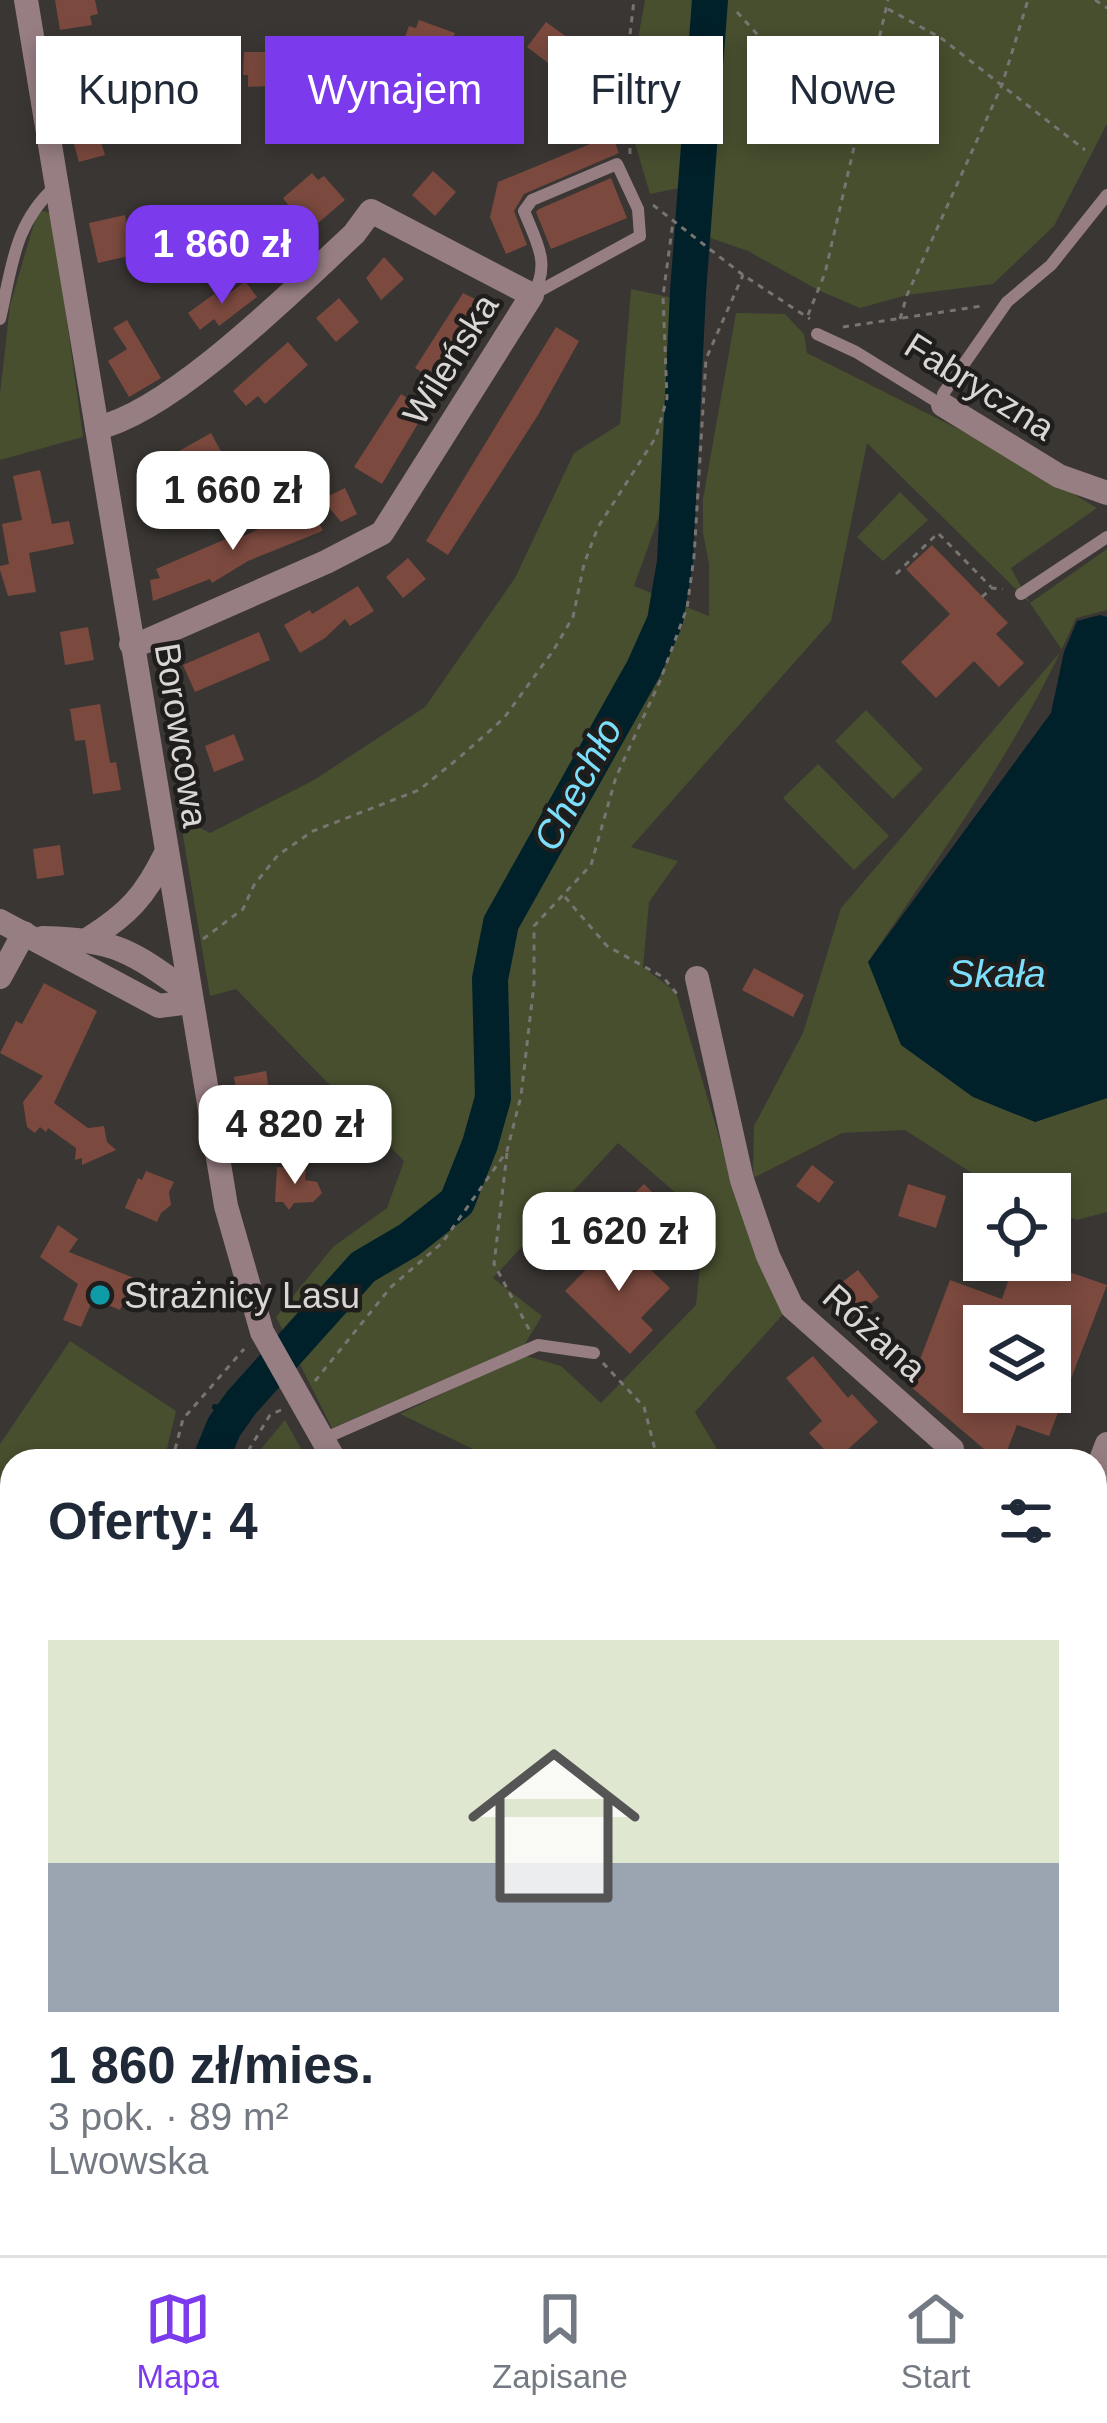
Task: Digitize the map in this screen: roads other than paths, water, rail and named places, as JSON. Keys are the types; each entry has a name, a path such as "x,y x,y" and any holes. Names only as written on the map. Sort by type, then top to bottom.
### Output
{"street":[{"name":"Borowcowa","path":"26,0 226,1206 262,1331 299,1389 329,1449"},
{"path":"97,428 147,405 203,367 338,249 371,211 532,295"},
{"name":"Wileńska","path":"131,644 326,562 382,533 532,295"},
{"name":"Fabryczna","path":"943,405 1059,476 1107,493"},
{"path":"90,938 124,916 153,880 165,855"},
{"path":"0,921 159,1006 196,1035"},
{"path":"29,936 90,938 127,951 189,997"},
{"path":"0,977 29,936"},
{"name":"Różana","path":"698,978 742,1180 768,1256 792,1307 947,1449"},
{"path":"159,1006 189,997"}],"lane":[{"path":"617,164 638,209 640,236 532,295 542,279 543,264 524,211 532,200 617,164"},
{"path":"0,319 22,226 57,184"},
{"path":"943,405 943,394 1007,302 1051,265 1107,195"},
{"name":"Fabryczna","path":"823,331 943,405"},
{"path":"1021,594 1107,537"},
{"path":"331,1449 538,1345 594,1353"}],"water":[{"name":"Skała","path":"1107,617 1107,1098 1035,1122 973,1097 901,1045 868,962 1051,713 1064,652 1077,621"}],"waterway":[{"name":"Chechło","path":"215,1449 241,1403 363,1267 409,1240 457,1202 493,1098 490,979 501,923 644,668 665,621 675,562 688,292 710,0"},
{"path":"694,211 705,218"},
{"path":"683,428 694,433"},
{"path":"215,1407 234,1413"}],"place":[{"name":"Strażnicy Lasu","path":"100,1295"}]}
